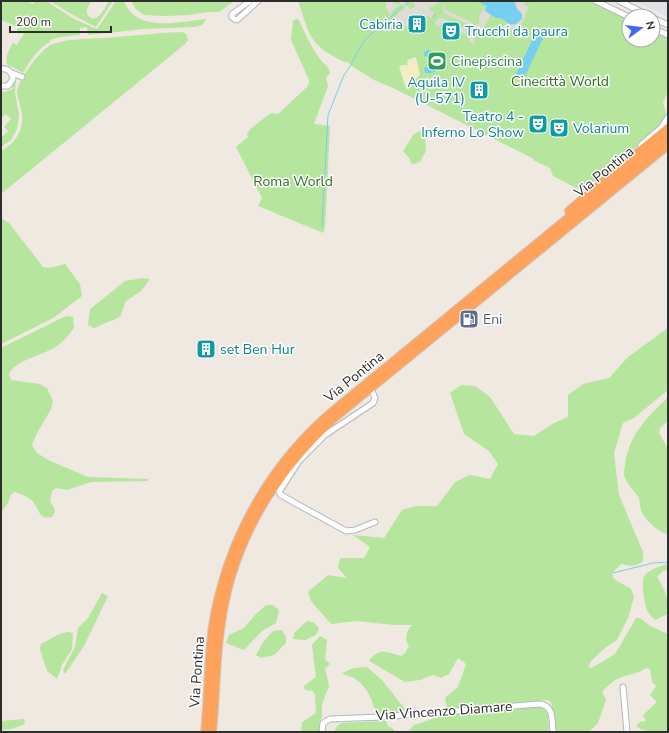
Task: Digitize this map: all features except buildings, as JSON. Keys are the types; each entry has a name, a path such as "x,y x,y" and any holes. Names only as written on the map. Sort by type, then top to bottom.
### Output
{"highway":[{"path":"508,267 514,259 559,221 585,196 668,128"},
{"name":"Via Pontina","path":"211,732 211,641 218,599 235,549 249,516 292,451 323,419 668,136"},
{"name":"Via Pontina","path":"211,732 217,651 222,614 230,580 245,538 254,519 278,481 304,448 333,419 666,147"}],"street":[{"path":"250,1 232,14 234,20 237,20 258,1"},
{"path":"596,1 621,13"},
{"path":"621,1 635,8"},
{"path":"1,69 7,69 22,77"},
{"path":"1,86 10,84 13,79 12,73"},
{"path":"585,196 584,192 661,128 668,117"},
{"path":"371,389 375,398 373,403 325,434 299,461 279,492 286,498 346,531 355,530 375,522"},
{"path":"623,687 627,732"},
{"name":"Via Vincenzo Diamare","path":"322,732 324,723 333,719 539,704 546,705 550,710 553,732"}],"shaded area":[{"path":"386,1 394,1 394,3 399,5 401,1 405,1 404,3 410,9 414,8 415,5 411,1 438,1 438,4 436,3 434,7 428,5 430,7 429,10 435,13 432,18 426,15 425,17 423,16 427,20 425,25 421,20 411,24 411,26 405,26 399,24 393,19 398,13 406,8 401,4 393,10 390,16 386,7"},
{"path":"514,1 523,1 525,5 529,7 526,15 518,31 501,31 506,23 517,23 522,18 522,14 517,9"},
{"path":"633,1 668,1 668,17 661,14 661,8 648,8"},
{"path":"445,3 444,9 473,23 474,26 479,24 479,17 483,9 491,14 483,27 475,28 444,13 443,7"},
{"path":"438,18 442,18 472,33 475,37 474,44 469,41 471,37 442,22 440,26 434,23"}],"green space":[{"path":"4,1 27,1 33,4 35,1 46,1 74,19 97,29 116,1 124,1 130,11 138,18 148,22 171,23 206,20 202,25 195,27 144,29 88,35 87,27 80,28 80,35 60,37 50,40 50,42 41,48 34,56 23,73 11,66 10,68 7,62 6,58 13,43 19,46 17,44 24,34 21,32 20,34 18,33 15,26 1,20 1,6"},
{"path":"50,1 91,1 87,9 87,14 90,18 94,19 100,15 109,1 113,1 96,27"},
{"path":"131,1 234,1 219,12 164,16 144,15 135,8"},
{"name":"Cinecittà World","path":"298,1 589,1 621,16 621,48 661,48 661,35 668,38 668,91 663,103 667,115 660,127 587,188 583,186 580,190 553,176 550,168 533,160 534,159 393,88 374,80 349,64 350,62 342,61 319,46 310,34"},
{"name":"Roma World","path":"293,20 299,20 314,50 327,66 330,73 326,78 328,86 314,124 330,126 325,228 323,233 258,206 262,198 236,147 248,137 247,134 250,129 271,113 278,114 308,86 309,80 291,40"},
{"path":"182,32 186,34 188,40 185,44 1,194 1,151 10,145 18,136 22,126 22,114 17,93 18,88 24,74 45,49 55,43 69,40"},
{"path":"16,79 15,92 19,115 17,129 11,140 1,147 1,135 3,136 8,131 4,127 11,119 5,114 3,117 1,115 1,91 5,93 13,89 11,86"},
{"path":"419,131 425,133 426,151 420,162 412,164 403,151 413,135"},
{"path":"1,218 9,223 43,267 50,268 65,264 80,284 82,296 53,318 1,344"},
{"path":"144,278 150,279 141,291 126,301 120,317 94,328 88,325 90,309 125,281"},
{"path":"66,316 73,317 74,328 64,340 52,349 17,365 9,374 11,380 40,384 47,388 53,401 51,409 32,445 37,453 48,460 88,477 149,479 147,481 91,482 67,490 56,488 52,491 50,502 54,507 55,512 52,517 48,518 40,514 30,499 14,492 10,496 9,501 1,513 1,348"},
{"path":"668,328 668,390 634,418 623,423 614,453 619,495 643,552 643,561 633,566 621,564 612,573 614,579 631,589 634,597 628,618 617,640 605,648 591,661 588,667 591,668 615,654 636,618 640,618 650,626 668,634 668,732 646,731 636,726 640,722 646,721 643,715 657,702 650,695 656,686 652,682 650,669 646,668 637,673 617,679 602,692 606,700 598,723 589,732 555,732 551,702 547,700 447,710 445,698 458,687 466,664 458,658 449,674 441,678 433,675 420,680 405,682 369,661 380,652 387,652 401,656 405,653 409,646 406,635 412,625 394,625 356,621 331,624 311,601 308,592 328,575 347,578 338,568 340,558 364,558 370,547 353,535 384,538 402,510 416,506 437,506 455,482 470,475 490,479 498,464 489,451 464,434 450,393 461,385 475,386 490,397 514,434 534,436 554,423 568,417 568,395 583,384 609,378 628,357"},
{"path":"668,397 668,421 660,428 659,433 668,449 668,535 656,528 643,514 639,498 626,481 624,471 627,455 634,436 646,420"},
{"path":"668,564 668,574 667,570 663,571 657,577 666,594 668,614 655,620 648,612 643,582 647,573 653,569"},
{"path":"102,593 108,596 84,646 65,674 63,670 75,647 78,628 88,618"},
{"path":"266,605 273,605 279,610 276,623 262,631 244,650 226,643 229,635 244,628"},
{"path":"307,621 313,622 319,628 316,635 305,640 293,639 294,633"},
{"path":"282,630 286,637 286,643 274,655 261,658 256,655 263,642 273,631"},
{"path":"68,632 73,633 72,649 62,665 57,679 47,671 40,649 41,644 59,634"},
{"path":"320,636 327,640 325,659 330,664 325,668 329,686 322,704 322,717 319,724 319,732 301,732 302,722 316,713 315,695 313,691 305,690 304,686 316,677 312,645"},
{"path":"367,667 382,680 405,709 401,713 376,713 366,689 359,681 342,673 354,668"},
{"path":"538,706 547,713 549,719 549,732 407,732 414,725 447,714"},
{"path":"24,719 25,724 11,729 1,730 1,721"},
{"path":"386,721 388,726 394,729 394,732 334,732 337,726 341,723"}],"sand":[{"path":"416,57 420,75 414,80 413,84 405,86 399,66 408,65 407,60"}],"water":[{"path":"477,1 514,1 517,9 522,14 522,18 514,24 509,24 501,18 496,18 485,11 487,6"},
{"path":"536,32 544,36 523,80 515,76"},
{"name":"Cinepiscina","path":"427,50 446,55 447,58 445,67 439,70 440,68 436,64 434,65 435,70 437,71 425,73 424,67 428,67 428,57 424,56 424,53"}],"waterway":[{"path":"405,5 410,1"},
{"path":"391,17 403,6"},
{"path":"352,62 364,41 389,18"},
{"path":"322,226 328,115 344,75 351,65"},
{"path":"613,573 653,563 668,562"}],"place":[{"name":"Cabiria","path":"417,24"},
{"name":"Trucchi da paura","path":"451,31"},
{"name":"Cinepiscina","path":"437,61"},
{"name":"Aquila IV (U-571)","path":"479,90"},
{"name":"Teatro 4 - Inferno Lo Show","path":"538,124"},
{"name":"Volarium","path":"559,128"},
{"name":"Eni","path":"469,319"},
{"name":"set Ben Hur","path":"206,349"}]}
